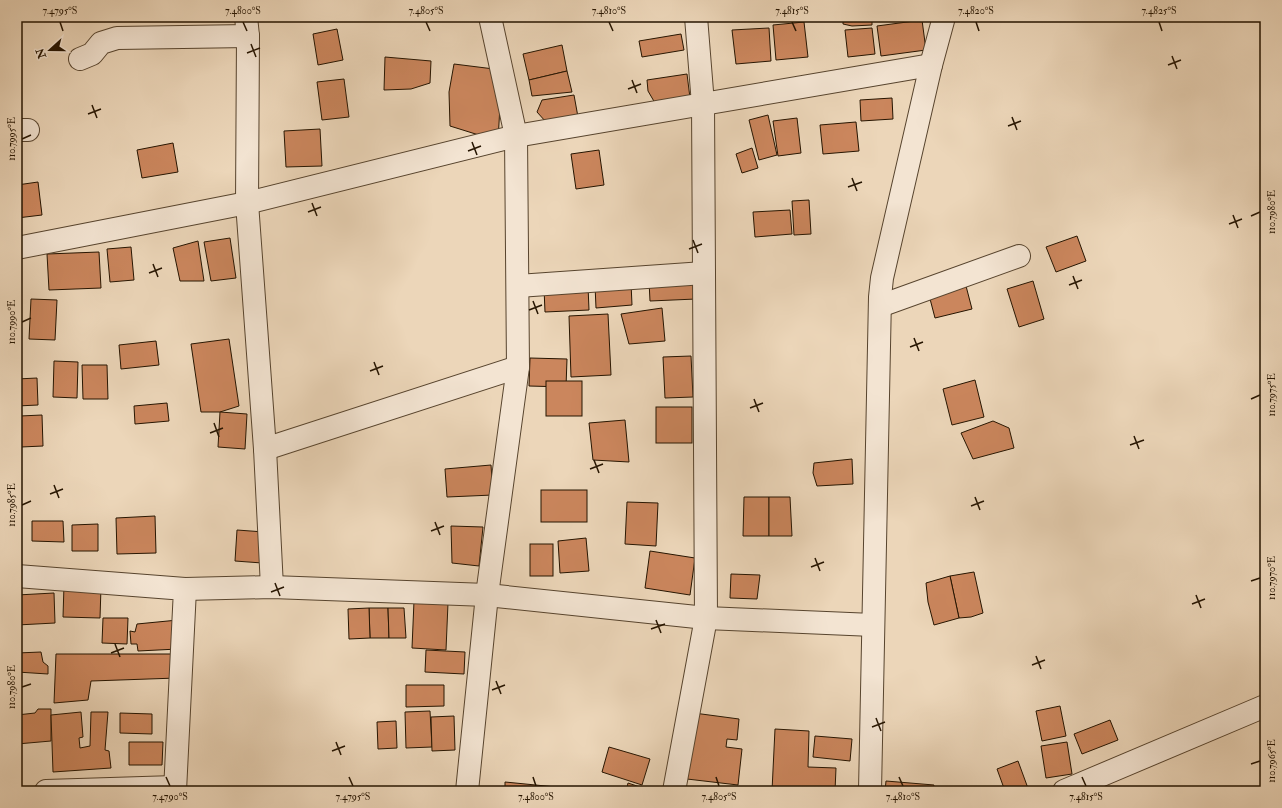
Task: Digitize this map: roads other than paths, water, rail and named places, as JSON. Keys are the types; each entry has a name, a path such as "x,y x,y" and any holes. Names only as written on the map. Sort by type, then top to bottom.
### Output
{"street":[{"path":"467,791 487,595 518,368 516,136 490,17"},
{"path":"674,791 706,618 703,104 696,17"},
{"path":"870,791 880,306 882,278 931,65 944,17"},
{"path":"80,59 92,54 101,43 117,38 247,26 248,203 265,449 272,587"},
{"path":"17,248 248,203 516,136 931,65"},
{"path":"880,306 1019,256"},
{"path":"518,286 704,273"},
{"path":"265,449 518,368"},
{"path":"17,576 184,588 272,587 487,595 706,618 873,625"},
{"path":"46,791 175,789 184,588"},
{"path":"1064,791 1265,706"}]}
